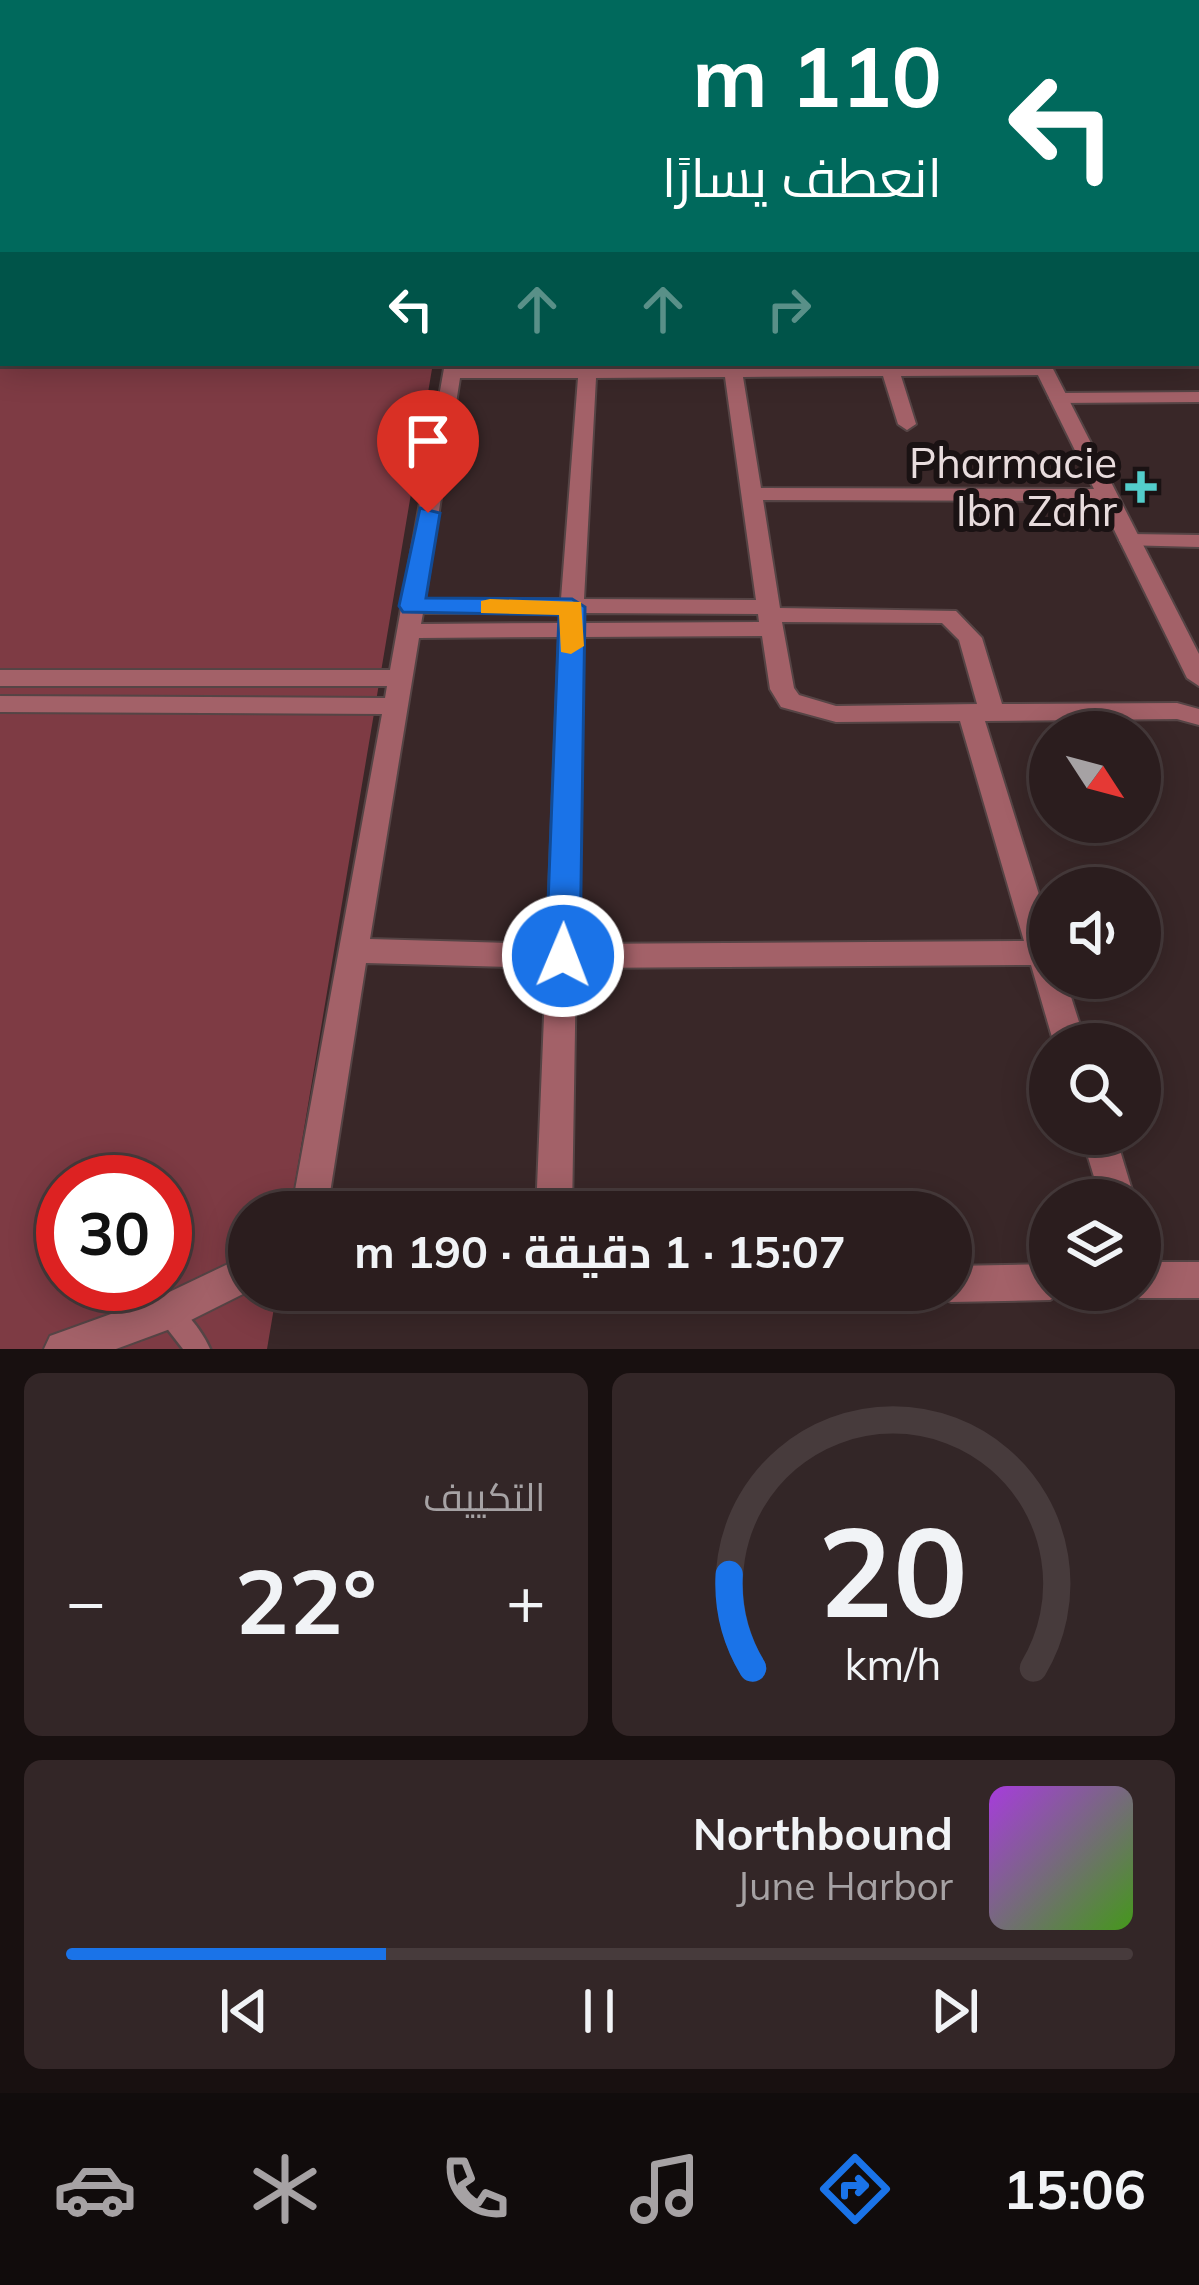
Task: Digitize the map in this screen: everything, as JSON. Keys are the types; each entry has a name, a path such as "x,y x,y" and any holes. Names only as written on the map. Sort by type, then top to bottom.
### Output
{"street":[{"path":"312,1191 453,368 1042,366 1199,678"},
{"path":"733,367 782,689 801,708 836,714 980,710 1188,714 1199,692"},
{"path":"555,1191 572,618 589,368"},
{"path":"890,370 908,424"},
{"path":"1058,398 1199,397"},
{"path":"753,494 1107,495"},
{"path":"1130,541 1199,541"},
{"path":"410,619 948,616 970,638 980,710 1029,901"},
{"path":"0,678 400,678"},
{"path":"40,704 52,678"},
{"path":"0,704 395,706"},
{"path":"352,951 563,956 1029,952"},
{"path":"1161,1278 1199,1280"},
{"path":"63,1349 168,1312 228,1282"},
{"path":"972,1284 1029,1282"}],"lane":[{"path":"168,1312 198,1349"}],"shaded area":[{"path":"0,366 432,366 294,1191 228,1191 228,1311 273,1311 267,1349 0,1349"}],"slow traffic":[{"path":"490,607 572,607 571,646"}],"place":[{"name":"Pharmacie Ibn Zahr","path":"1141,487"}],"route":[{"path":"428,513 412,606 572,607 563,956"}]}
